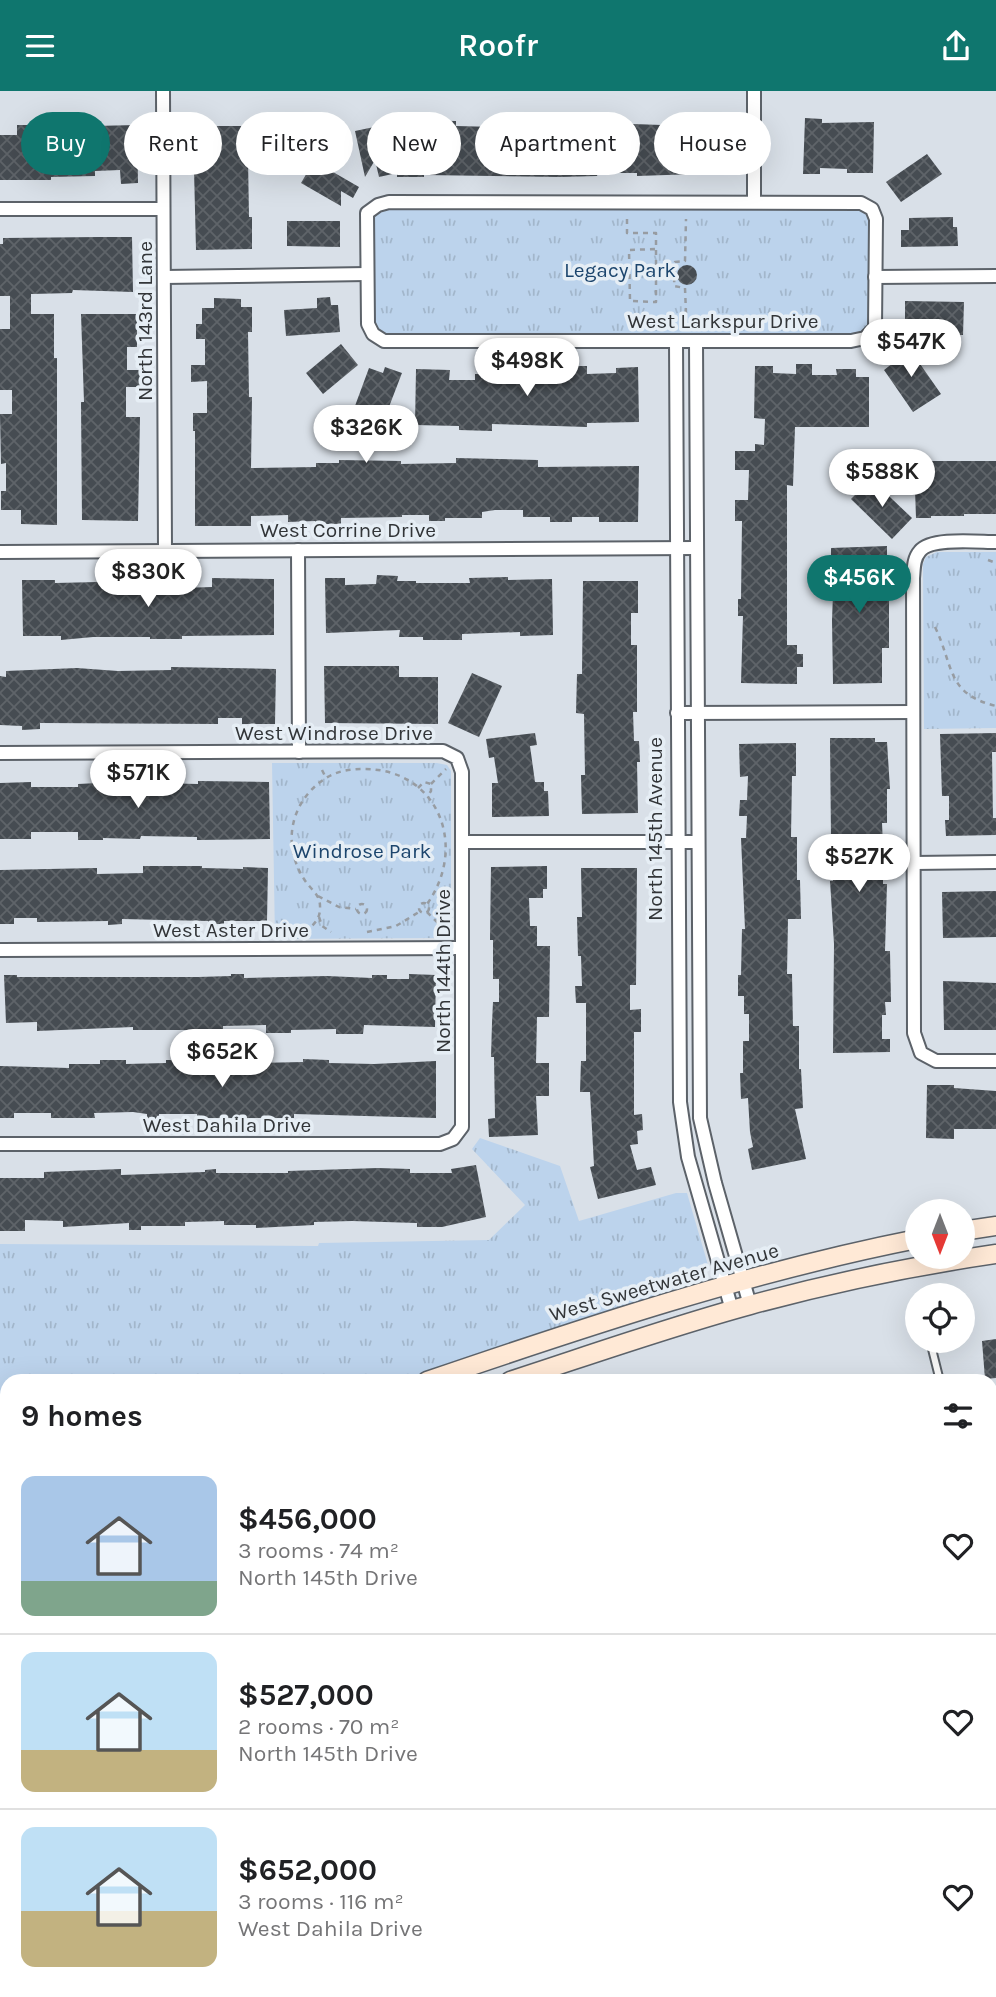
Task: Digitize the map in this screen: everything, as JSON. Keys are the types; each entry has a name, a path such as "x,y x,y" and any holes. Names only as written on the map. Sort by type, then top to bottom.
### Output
{"street":[{"name":"North 143rd Lane","path":"163,91 165,551"},
{"path":"754,91 754,202"},
{"path":"164,277 367,274 368,213 378,205 389,202 861,203 872,209 876,219 876,277 996,276"},
{"path":"0,208 163,209"},
{"name":"West Larkspur Drive","path":"367,274 368,324 373,334 384,341 851,341 865,338 875,328 876,277"},
{"name":"North 145th Avenue","path":"676,341 677,842 682,1119 695,1183 733,1310"},
{"name":"North 145th Avenue","path":"696,341 701,1118 715,1183 750,1305"},
{"path":"996,542 926,545 915,560 913,578 914,1033 921,1053 936,1061 996,1061"},
{"name":"West Corrine Drive","path":"0,552 696,548"},
{"path":"298,550 299,752"},
{"path":"677,713 913,712"},
{"name":"West Windrose Drive","path":"0,753 443,751 457,758"},
{"name":"North 144th Drive","path":"453,1139 462,1127 463,842 462,772 457,758"},
{"path":"463,842 698,842"},
{"path":"914,863 996,862"},
{"name":"West Aster Drive","path":"0,950 461,948"},
{"name":"West Dahila Drive","path":"0,1144 440,1144 453,1139"},
{"path":"975,1229 996,1226"},
{"name":"West Sweetwater Avenue","path":"448,1374 641,1310 842,1255 905,1242"},
{"path":"532,1374 733,1310 803,1291 917,1267 996,1254"}],"lane":[{"path":"933,1353 938,1374"}],"path":[{"path":"627,219 627,233 656,233 656,249 656,302 630,301 629,250 656,249"},
{"path":"686,219 685,261 675,262 674,286 685,288 686,313"},
{"path":"988,560 996,563"},
{"path":"935,627 944,646 953,678 977,702 996,706"},
{"path":"427,797 431,784 457,758"},
{"path":"321,770 326,778"},
{"path":"356,909 340,907 318,895 305,881 296,864 292,830 299,805 309,791 326,778 348,770 384,770 418,787 437,810 446,847 444,870 437,890 427,904 427,912 449,934"},
{"path":"418,787 424,782 431,784"},
{"path":"305,932 319,917 321,908 318,895"},
{"path":"419,912 421,904 427,904"},
{"path":"367,932 396,926 419,912 427,912"},
{"path":"319,917 322,926 331,932"}],"green space":[{"name":"Legacy Park","path":"857,206 869,217 870,326 860,334 380,334 371,323 371,214 384,207"},
{"path":"937,552 996,552 996,728 924,729 923,564 926,557"},
{"name":"Windrose Park","path":"272,763 447,765 451,771 451,926 448,934 438,938 275,939"},
{"path":"480,1138 560,1166 579,1221 676,1193 687,1193 708,1265 701,1280 428,1374 0,1374 0,1244 318,1246 319,1243 489,1240 525,1205 472,1149"}],"building":[{"path":"805,118 822,119 822,123 874,122 873,173 847,173 847,169 820,168 820,174 803,174"},
{"path":"640,124 654,125 654,175 666,175 637,176 640,175"},
{"path":"17,125 21,125 21,175 95,176 51,177 51,180 0,180 0,135 17,135"},
{"path":"124,125 124,175 138,175 138,183 121,184 120,170 110,170 110,126"},
{"path":"222,126 236,126 236,175 248,175 252,249 196,250 194,175 222,175"},
{"path":"461,126 475,126 475,175 597,175 560,177 424,175 461,175"},
{"path":"367,128 365,177 355,131"},
{"path":"927,154 942,174 901,202 886,182"},
{"path":"306,175 338,175 359,187 353,198 341,191 341,206 301,183"},
{"path":"397,175 424,175 424,177"},
{"path":"953,217 953,227 957,227 958,246 901,247 901,230 909,230 909,218"},
{"path":"287,221 340,221 340,247 287,246"},
{"path":"132,237 133,292 73,290 72,293 31,294 31,314 54,314 54,358 57,358 57,525 21,524 21,510 1,510 1,491 6,491 6,463 1,464 0,414 12,414 12,390 0,390 0,329 10,329 10,296 0,296 0,244 3,244 3,238"},
{"path":"687,265 694,268 697,275 694,282 687,285 680,282 677,275 680,268"},
{"path":"330,297 331,305 338,305 340,332 286,336 284,310 317,308 317,298"},
{"path":"214,298 241,299 241,307 252,307 252,332 248,332 249,397 252,397 251,468 316,467 316,463 339,463 339,460 401,461 401,464 456,463 456,458 538,460 538,467 639,466 638,522 599,522 599,517 572,517 572,522 550,522 550,517 523,517 523,510 495,510 482,512 482,518 445,518 445,521 429,521 429,515 402,515 341,518 341,524 315,524 315,521 288,522 288,515 251,516 251,526 195,526 193,413 207,413 207,381 191,382 191,365 205,365 205,339 196,339 196,324 202,324 202,308 214,308"},
{"path":"905,301 964,302 963,335 915,334 934,321 905,321"},
{"path":"81,314 137,314 137,347 127,347 127,370 141,370 141,387 126,387 126,417 140,417 138,521 82,520 81,402 84,402"},
{"path":"904,341 941,394 913,412 884,370 897,360 891,351"},
{"path":"341,344 358,365 323,394 306,373"},
{"path":"796,364 812,364 812,375 837,375 836,369 856,369 856,377 869,377 869,427 795,427 793,486 787,485 787,645 797,645 797,654 803,654 803,667 797,667 797,684 741,683 743,616 738,616 738,599 741,599 742,521 735,521 735,500 748,500 749,470 735,470 735,451 755,451 755,444 764,445 765,419 754,418 755,366 773,366 773,373 796,374"},
{"path":"514,366 540,366 540,372 562,372 562,366 587,366 587,374 616,373 616,368 638,367 639,422 587,423 587,427 492,424 492,431 459,430 459,426 415,425 416,369 450,370 449,380 475,380 475,374 500,374 500,371 514,371"},
{"path":"385,367 402,373 382,425 352,414 369,368 383,373"},
{"path":"914,461 996,461 996,514 916,518"},
{"path":"871,479 912,518 892,539 851,499"},
{"path":"887,546 887,560 880,561 882,600 889,600 889,648 882,648 882,683 833,684 832,620 833,594 836,594 835,565 831,565 831,548"},
{"path":"377,575 398,576 397,581 416,583 470,583 469,578 552,579 553,635 520,636 520,632 462,634 462,640 423,640 423,637 399,637 400,630 326,633 325,578 345,578 345,585 376,584"},
{"path":"212,578 274,579 274,635 182,636 182,639 93,637 61,640 61,636 23,636 22,580 55,580 55,583 141,581 141,588 165,588 165,583 181,583 181,588 212,587"},
{"path":"583,581 638,581 638,613 631,613 631,645 637,645 637,712 633,712 634,741 639,741 638,813 582,814 581,775 585,775 584,714 576,713 577,674 582,674"},
{"path":"324,666 399,666 399,677 438,677 438,724 325,723"},
{"path":"171,667 276,669 275,724 242,724 242,718 218,718 218,724 40,723 40,729 22,730 22,726 0,725 0,676 6,677 6,671 77,668 118,671 171,670"},
{"path":"472,673 502,686 479,737 448,723"},
{"path":"535,733 537,745 530,746 535,782 544,782 544,791 548,791 549,816 492,817 492,783 498,783 494,757 489,758 486,739"},
{"path":"996,733 996,752 992,752 993,818 996,818 996,835 946,836 945,820 949,820 949,796 942,796 940,734"},
{"path":"830,738 875,738 875,742 887,742 890,789 887,789 887,823 882,823 883,845 890,845 890,858 883,858 883,884 887,884 885,951 890,951 891,1002 885,1002 882,1039 890,1039 890,1052 833,1053 834,944 830,881 833,881 834,838 831,839"},
{"path":"796,743 796,776 792,776 791,837 797,837 801,919 788,919 787,974 792,974 793,1026 799,1026 803,1108 795,1109 806,1159 752,1170 748,1149 753,1147 748,1098 741,1099 740,1073 743,1073 743,1041 749,1041 749,1014 744,1014 744,996 738,996 742,929 745,929 741,838 746,838 747,816 739,816 740,800 747,800 748,776 740,777 739,744"},
{"path":"198,781 269,782 270,839 197,840 197,837 141,836 140,839 78,840 78,832 31,832 31,839 0,839 0,783 31,782 31,787 78,787 78,784 118,782 198,784"},
{"path":"143,866 268,868 267,921 224,921 224,924 208,924 208,921 122,919 122,924 108,925 108,921 37,922 37,918 14,918 14,924 0,924 0,870 97,868 97,874 143,873"},
{"path":"547,866 547,889 543,889 543,898 529,898 530,926 537,926 537,946 550,946 549,1017 537,1017 536,1063 549,1063 549,1096 536,1096 538,1135 489,1137 488,1119 495,1118 494,1057 491,1057 493,1002 499,1002 499,979 493,979 493,940 490,940 491,867"},
{"path":"581,868 637,868 636,985 630,985 630,1010 641,1009 641,1032 634,1032 634,1115 642,1114 643,1130 637,1131 638,1144 630,1145 637,1170 651,1167 656,1185 598,1199 590,1167 594,1166 590,1092 580,1092 581,1061 586,1061 586,1003 576,1003 575,986 582,986 577,917 582,917"},
{"path":"996,891 996,937 943,938 942,892"},
{"path":"244,974 244,978 372,978 372,975 387,975 387,979 409,979 409,974 436,975 435,1027 364,1025 363,1034 336,1034 336,1029 266,1033 266,1025 223,1026 223,1030 133,1030 133,1027 37,1031 37,1022 6,1023 4,975 198,977"},
{"path":"943,981 996,983 996,1030 944,1030"},
{"path":"303,1059 329,1060 329,1063 374,1064 436,1061 436,1118 294,1114 294,1118 197,1118 197,1114 159,1114 159,1119 147,1119 147,1114 133,1112 94,1113 95,1118 51,1118 51,1113 14,1113 14,1118 0,1118 0,1066 69,1068 69,1064 100,1064 100,1060 126,1060 126,1064 166,1063 166,1060 191,1060 191,1063 303,1062"},
{"path":"927,1085 954,1085 954,1088 996,1091 996,1129 954,1129 954,1139 926,1138"},
{"path":"476,1165 486,1217 442,1227 417,1227 417,1223 352,1221 256,1228 256,1225 224,1225 224,1221 185,1222 185,1226 141,1226 141,1230 129,1230 129,1223 63,1227 63,1221 25,1220 25,1231 0,1231 0,1178 44,1178 44,1172 121,1169 121,1175 205,1172 216,1169 216,1173 288,1173 378,1168 410,1169 410,1173 452,1173 451,1169"},
{"path":"996,1339 996,1374 985,1374 982,1341"}]}
